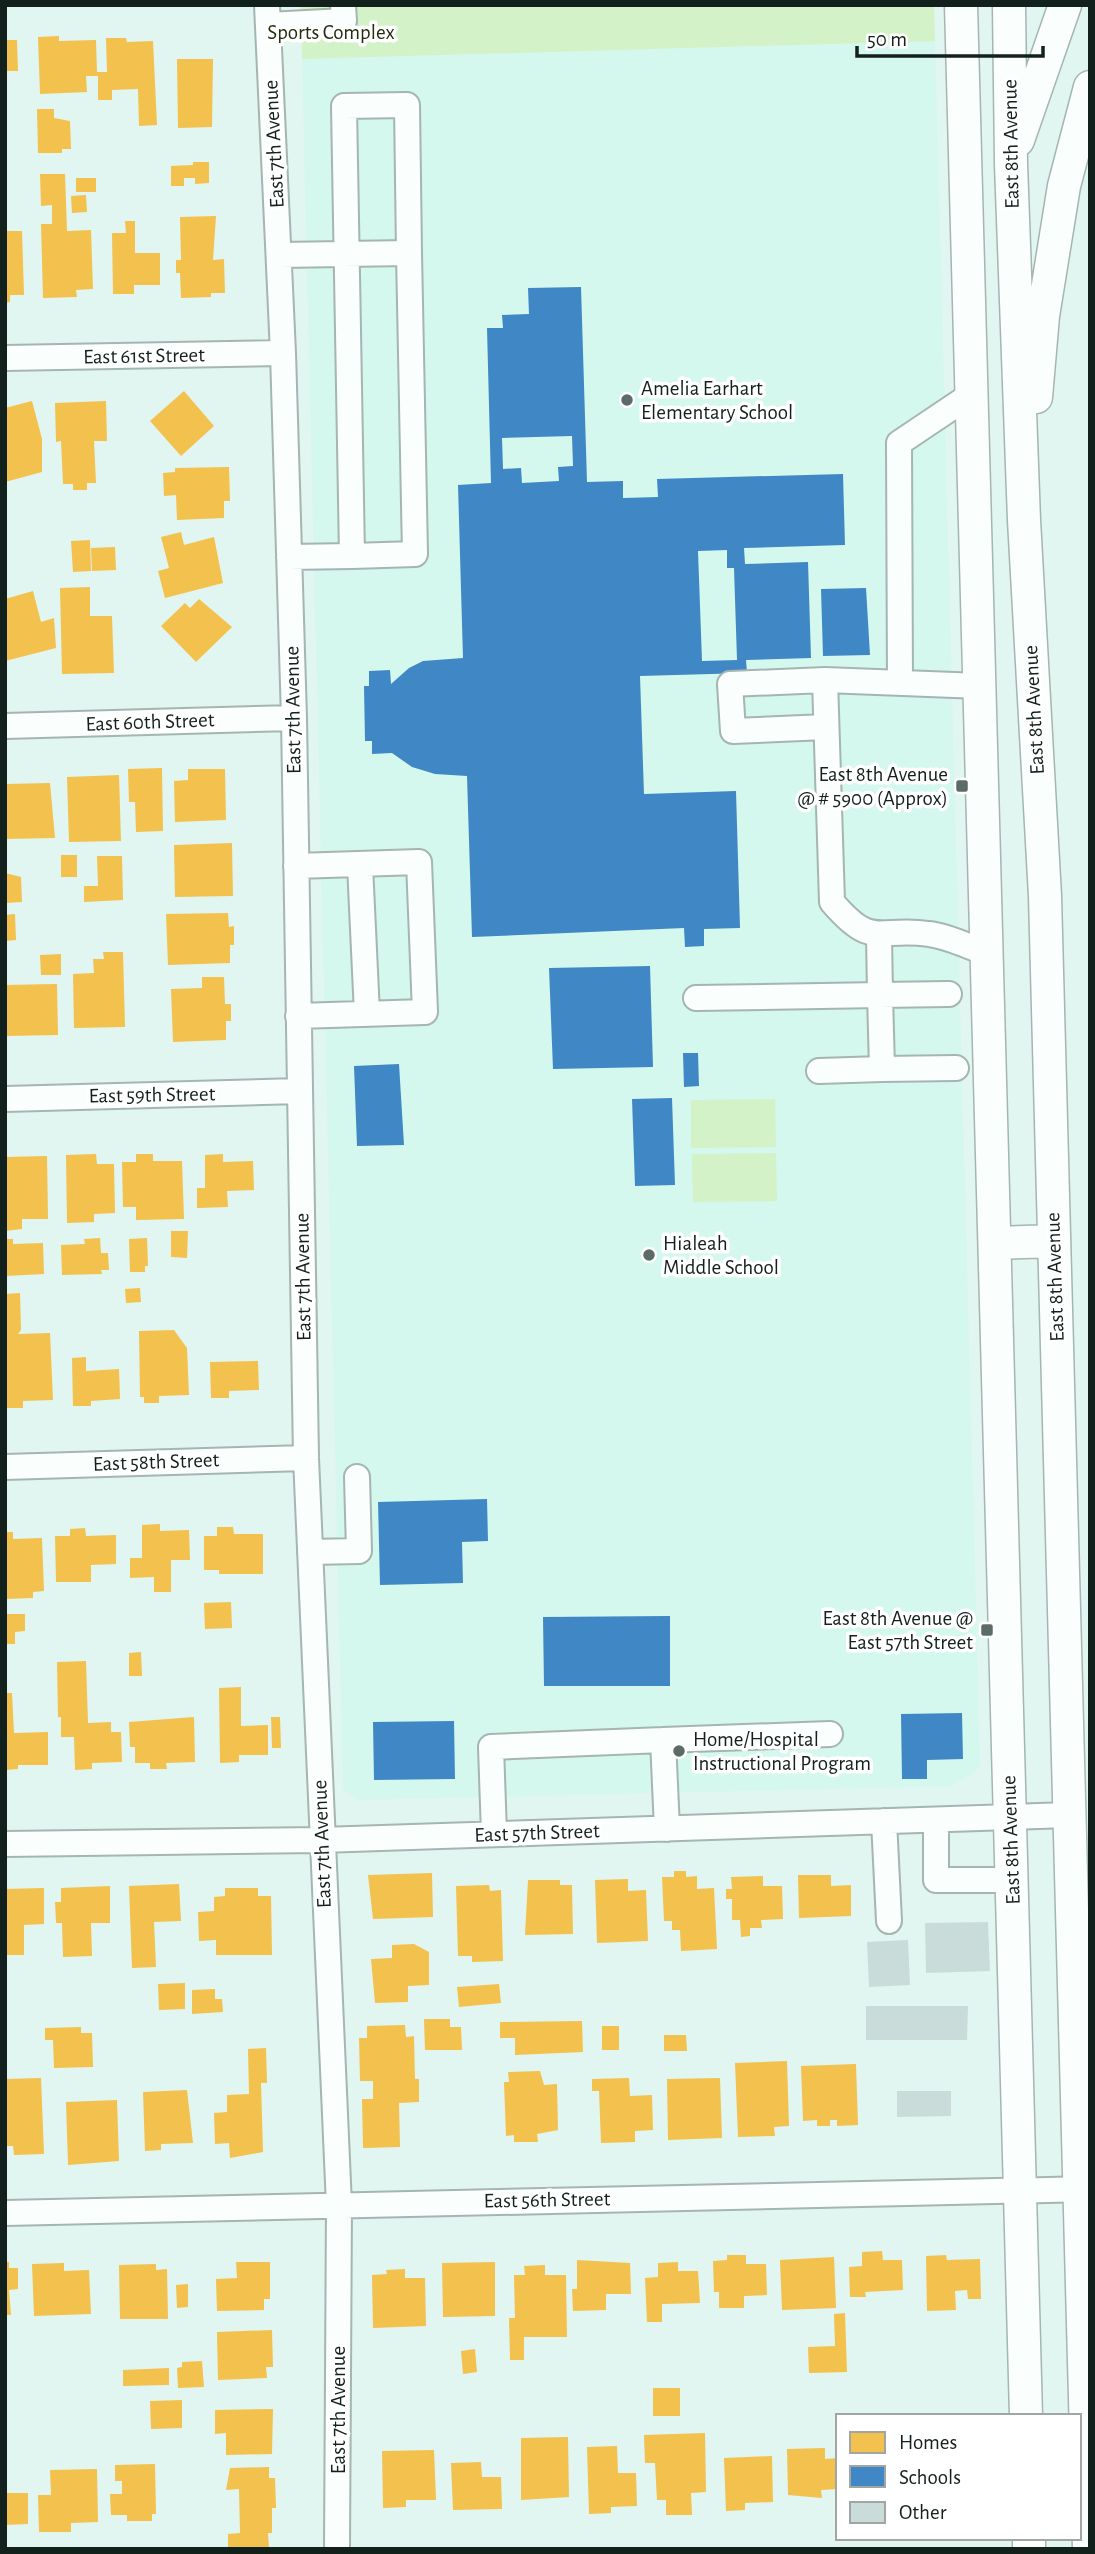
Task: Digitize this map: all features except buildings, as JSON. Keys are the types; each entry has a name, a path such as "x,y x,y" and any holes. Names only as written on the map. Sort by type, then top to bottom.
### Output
{"main road":[{"name":"East 8th Avenue","path":"961,5 1026,2414"},
{"name":"East 8th Avenue","path":"1009,5 1011,164 1024,520 1045,896 1069,1815 1085,2189 1089,2549"},
{"path":"970,328 986,240 1065,5"},
{"path":"1024,520 1043,316 1064,186 1090,87"},
{"path":"980,686 1032,687"},
{"path":"995,1243 1054,1241"}],"street":[{"path":"268,15 344,21 344,5"},
{"name":"East 7th Avenue","path":"268,15 284,353 294,718 306,1458 339,2204 337,2549"},
{"path":"289,557 352,556 415,554 407,105 344,106 352,556"},
{"path":"279,255 409,253"},
{"name":"East 61st Street","path":"5,358 284,353"},
{"path":"900,683 899,443 972,394"},
{"path":"825,680 832,902 852,925 879,935 929,934 987,953"},
{"path":"826,727 733,731 730,684 825,680 980,686"},
{"name":"East 60th Street","path":"5,726 294,718"},
{"path":"296,866 419,862 425,1012 298,1016"},
{"path":"360,865 367,1014"},
{"path":"879,935 882,1069"},
{"path":"696,998 949,994"},
{"path":"819,1071 956,1068"},
{"name":"East 59th Street","path":"5,1099 299,1091"},
{"name":"East 58th Street","path":"5,1467 306,1458"},
{"path":"310,1552 359,1551 357,1477"},
{"path":"494,1834 491,1747 830,1734"},
{"path":"663,1740 667,1829"},
{"name":"East 57th Street","path":"5,1844 321,1840 1069,1815"},
{"path":"936,1820 936,1880 1012,1880"},
{"path":"884,1821 889,1921"},
{"name":"East 56th Street","path":"5,2213 1085,2189"}],"shaded area":[{"name":"Hialeah Middle School","path":"935,41 980,1764 976,1771 952,1786 358,1800 343,1789 302,59"}],"green space":[{"name":"Sports Complex","path":"301,5 934,5 935,41 302,59"},
{"path":"775,1099 776,1147 691,1148 691,1100"},
{"path":"776,1153 777,1201 693,1202 692,1154"}],"place":[{"name":"Amelia Earhart Elementary School","path":"627,400"},
{"name":"East 8th Avenue @ # 5900 (Approx)","path":"962,786"},
{"name":"Hialeah Middle School","path":"649,1255"},
{"name":"East 8th Avenue @ East 57th Street","path":"987,1630"},
{"name":"Home/Hospital Instructional Program","path":"679,1751"}]}
